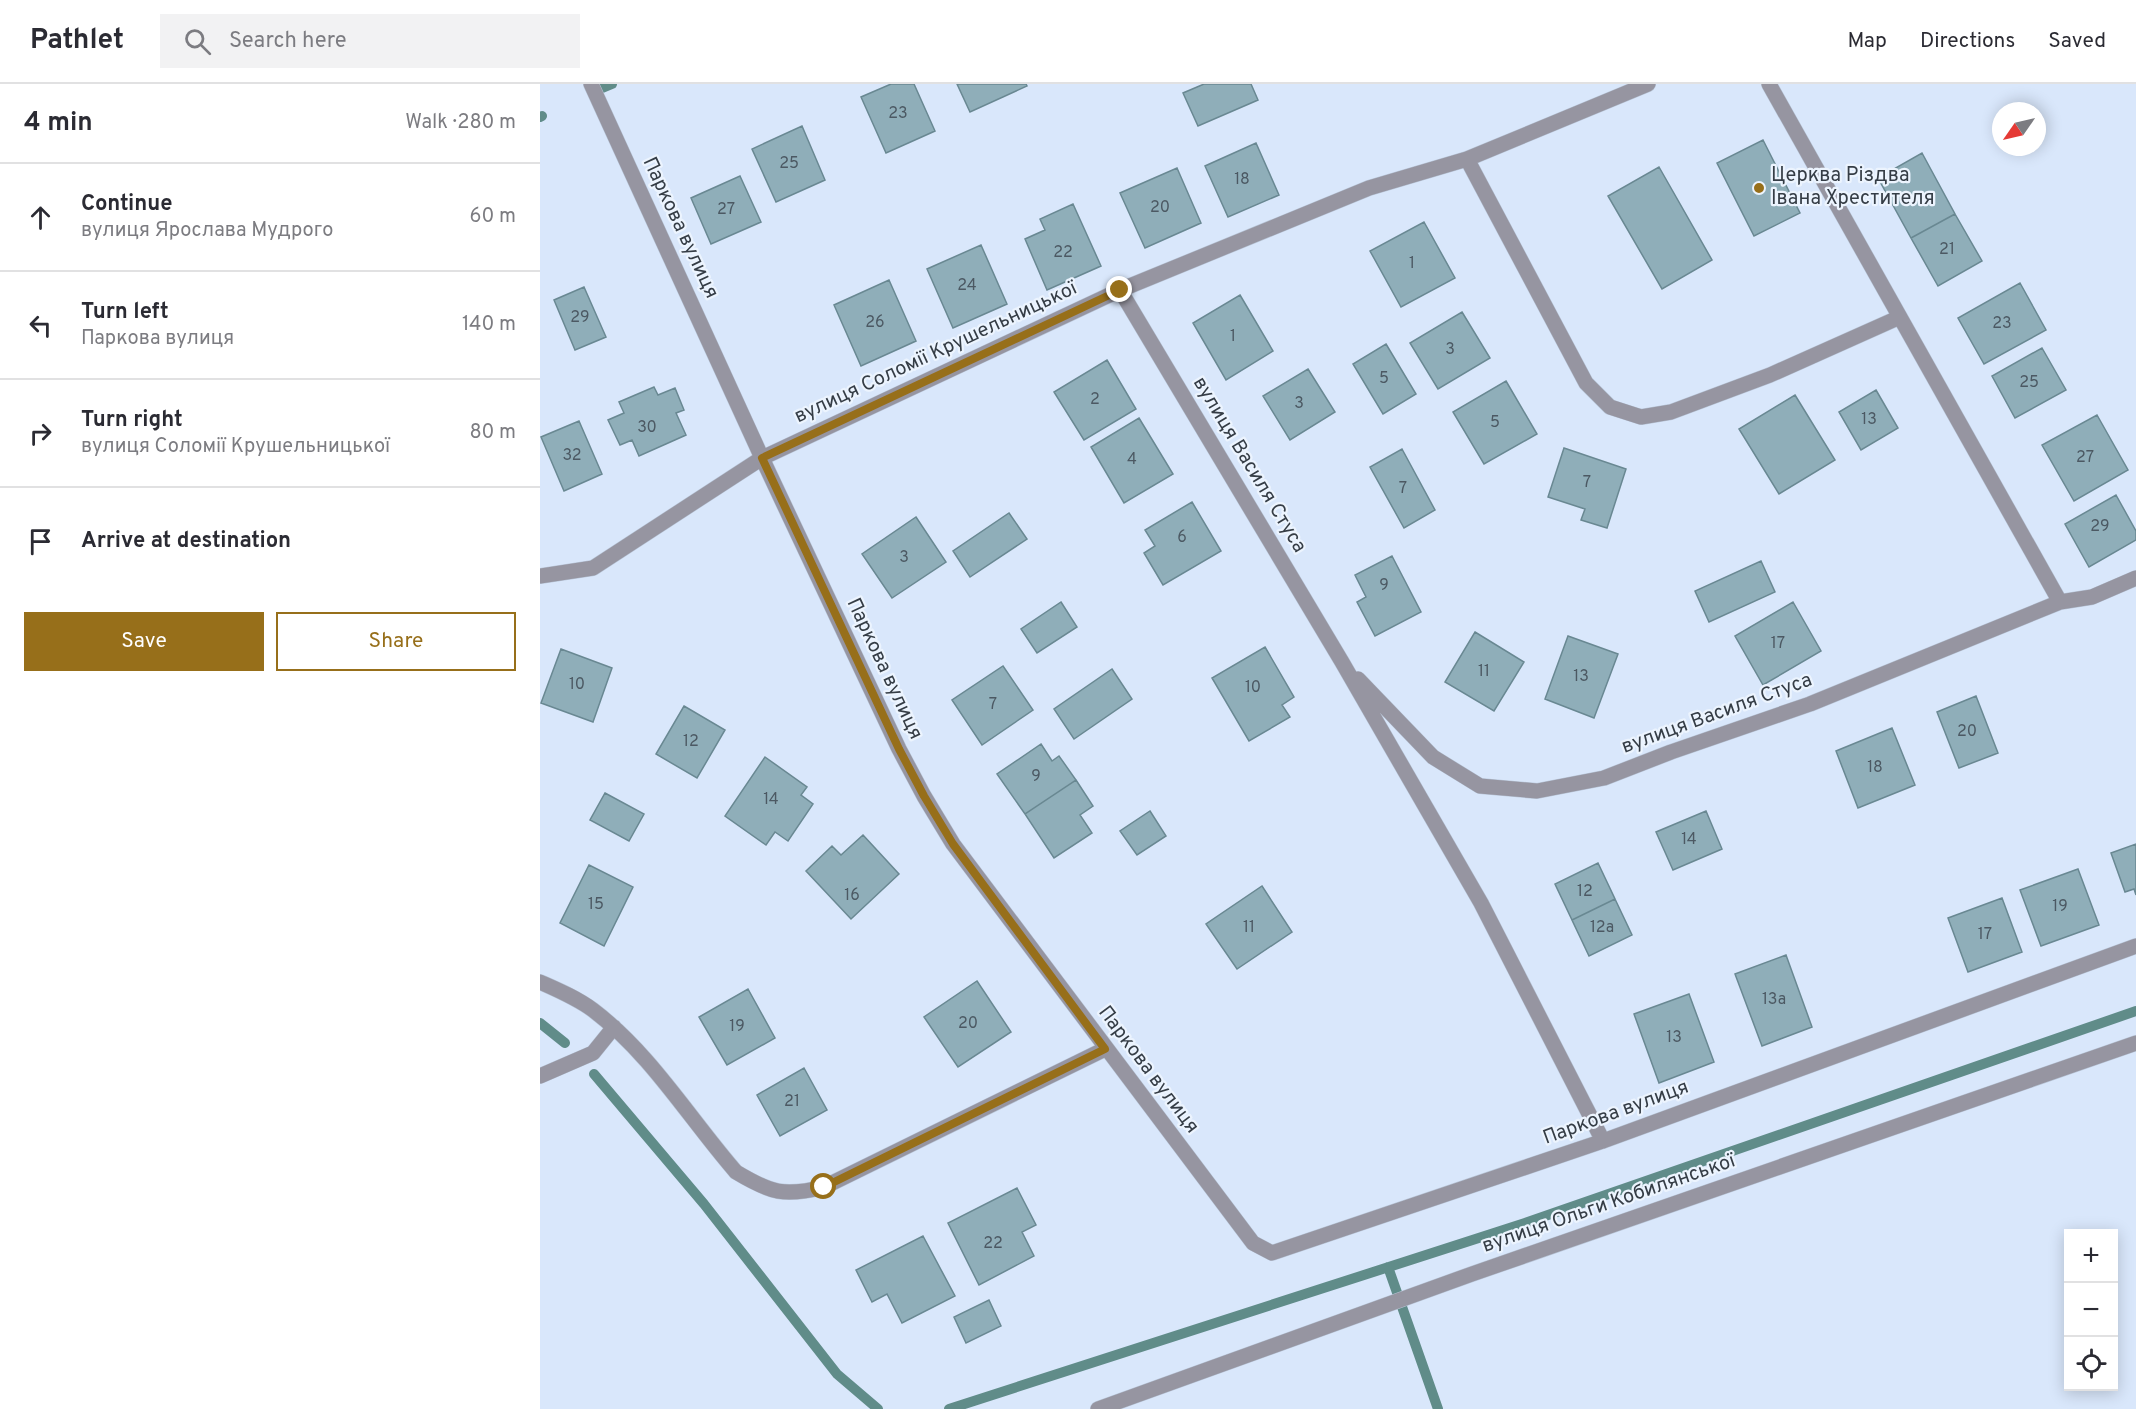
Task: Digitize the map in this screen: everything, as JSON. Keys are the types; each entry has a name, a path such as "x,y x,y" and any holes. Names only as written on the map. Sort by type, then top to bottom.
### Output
{"street":[{"name":"Паркова вулиця","path":"591,84 762,458 899,749 924,796 953,844 1253,1243 1272,1253 1603,1141 2136,946"},
{"name":"вулиця Соломії Крушельницької","path":"540,576 593,568 762,458 1120,290 1370,188 1467,159 1648,84"},
{"path":"1769,84 2060,602"},
{"path":"1467,159 1586,383 1610,407 1641,417 1671,412 1770,375 1900,317"},
{"name":"вулиця Василя Стуса","path":"1120,290 1342,662 1481,903 1603,1141"},
{"name":"вулиця Василя Стуса","path":"1342,662 1433,757 1480,786 1537,791 1604,777 1810,704 2060,602 2092,597 2136,578"},
{"path":"540,982 591,1008 614,1027 639,1052 736,1172 778,1193 800,1193 824,1187 1105,1049"},
{"path":"540,1076 592,1053 614,1027"},
{"name":"вулиця Ольги Кобилянської","path":"1098,1409 1483,1270 2136,1042"}],"building":[{"path":"891,84 914,84 935,131 886,153 861,97"},
{"path":"957,84 1026,84 1027,86 970,112"},
{"path":"1204,84 1251,84 1258,100 1198,126 1183,93"},
{"path":"802,126 825,180 776,202 752,149"},
{"name":"Церква Різдва Івана Хрестителя","path":"1763,140 1800,213 1754,236 1717,163"},
{"path":"1256,143 1279,195 1228,217 1205,166"},
{"path":"1922,153 1955,214 1911,238 1878,178"},
{"path":"1659,167 1712,260 1662,289 1608,196"},
{"path":"1177,168 1201,223 1145,248 1120,193"},
{"path":"740,176 761,222 711,244 691,198"},
{"path":"1073,204 1101,266 1047,290 1025,239 1045,230 1040,219"},
{"path":"1955,214 1982,261 1938,286 1911,238"},
{"path":"1424,222 1455,278 1401,307 1370,251"},
{"path":"981,245 1007,304 953,328 927,269"},
{"path":"889,280 916,341 861,366 834,305"},
{"path":"2020,283 2046,330 1984,364 1958,318"},
{"path":"584,287 606,337 575,350 554,300"},
{"path":"1240,295 1273,351 1226,380 1193,323"},
{"path":"1462,312 1490,358 1438,389 1410,343"},
{"path":"1386,344 1416,394 1383,414 1353,364"},
{"path":"2042,348 2066,390 2015,418 1992,376"},
{"path":"1107,360 1136,409 1084,440 1054,392"},
{"path":"1308,369 1335,412 1290,440 1263,396"},
{"path":"1506,381 1537,434 1484,464 1453,412"},
{"path":"654,387 658,395 675,388 684,410 676,413 686,435 639,456 632,440 620,445 608,420 624,413 619,402"},
{"path":"1876,390 1898,428 1861,450 1839,412"},
{"path":"1795,395 1835,460 1779,494 1739,429"},
{"path":"2097,415 2128,470 2074,501 2042,445"},
{"path":"1139,418 1173,474 1124,503 1091,447"},
{"path":"579,421 602,474 564,491 541,437"},
{"path":"1564,448 1626,469 1607,528 1581,520 1585,509 1548,497"},
{"path":"1402,449 1435,510 1404,528 1370,467"},
{"path":"2116,495 2136,531 2136,540 2089,567 2065,524"},
{"path":"1192,502 1221,551 1163,585 1144,553 1155,546 1145,530"},
{"path":"1009,513 1027,539 970,577 953,551"},
{"path":"916,517 946,562 892,598 862,554"},
{"path":"1392,556 1421,612 1375,636 1357,602 1366,597 1355,575"},
{"path":"1761,561 1775,592 1709,622 1695,591"},
{"path":"1061,602 1077,627 1037,653 1021,629"},
{"path":"1793,602 1821,651 1763,685 1735,636"},
{"path":"1475,632 1524,662 1494,711 1445,682"},
{"path":"1568,636 1618,654 1594,718 1545,699"},
{"path":"1265,647 1294,697 1282,705 1290,717 1249,741 1212,678"},
{"path":"561,649 612,668 593,722 541,703"},
{"path":"1003,666 1033,710 982,745 952,700"},
{"path":"1112,669 1132,699 1074,739 1054,709"},
{"path":"1976,696 1998,753 1959,768 1937,712"},
{"path":"684,706 725,730 697,778 656,754"},
{"path":"1892,728 1915,785 1858,808 1836,751"},
{"path":"1041,744 1052,761 1059,756 1076,780 1025,814 997,774"},
{"path":"765,757 807,787 801,795 813,804 788,841 775,832 766,845 725,816"},
{"path":"1076,780 1093,806 1080,815 1092,833 1054,858 1025,814"},
{"path":"605,793 644,814 629,841 590,820"},
{"path":"1150,811 1166,836 1137,855 1120,831"},
{"path":"1706,811 1722,849 1673,870 1656,832"},
{"path":"863,835 899,874 851,919 806,871 832,846 841,855"},
{"path":"2136,844 2136,895 2134,889 2125,892 2111,853"},
{"path":"1598,863 1615,899 1572,920 1555,884"},
{"path":"589,865 633,887 604,946 560,923"},
{"path":"2078,869 2099,925 2041,946 2020,890"},
{"path":"1262,886 1292,932 1237,969 1206,924"},
{"path":"2002,898 2022,952 1968,972 1948,918"},
{"path":"1615,899 1632,935 1589,956 1572,920"},
{"path":"1786,955 1812,1027 1762,1046 1735,974"},
{"path":"977,981 1011,1032 958,1067 924,1017"},
{"path":"748,989 775,1038 727,1065 699,1017"},
{"path":"1689,994 1714,1062 1659,1083 1634,1014"},
{"path":"804,1068 827,1110 780,1136 757,1095"},
{"path":"1017,1188 1036,1225 1022,1232 1034,1256 979,1285 948,1223"},
{"path":"923,1236 955,1296 902,1323 887,1294 872,1302 856,1270"},
{"path":"989,1300 1001,1326 966,1343 954,1317"}],"waterway":[{"path":"600,89 612,84"},
{"path":"949,1409 1525,1223 2136,1011"},
{"path":"540,1023 565,1043"},
{"path":"594,1074 704,1204 837,1374 878,1409"},
{"path":"1388,1267 1438,1409"}],"place":[{"name":"Церква Різдва Івана Хрестителя","path":"1759,188"}],"route":[{"path":"824,1187 1105,1049 953,844 924,796 899,749 762,458 1120,290"}]}
